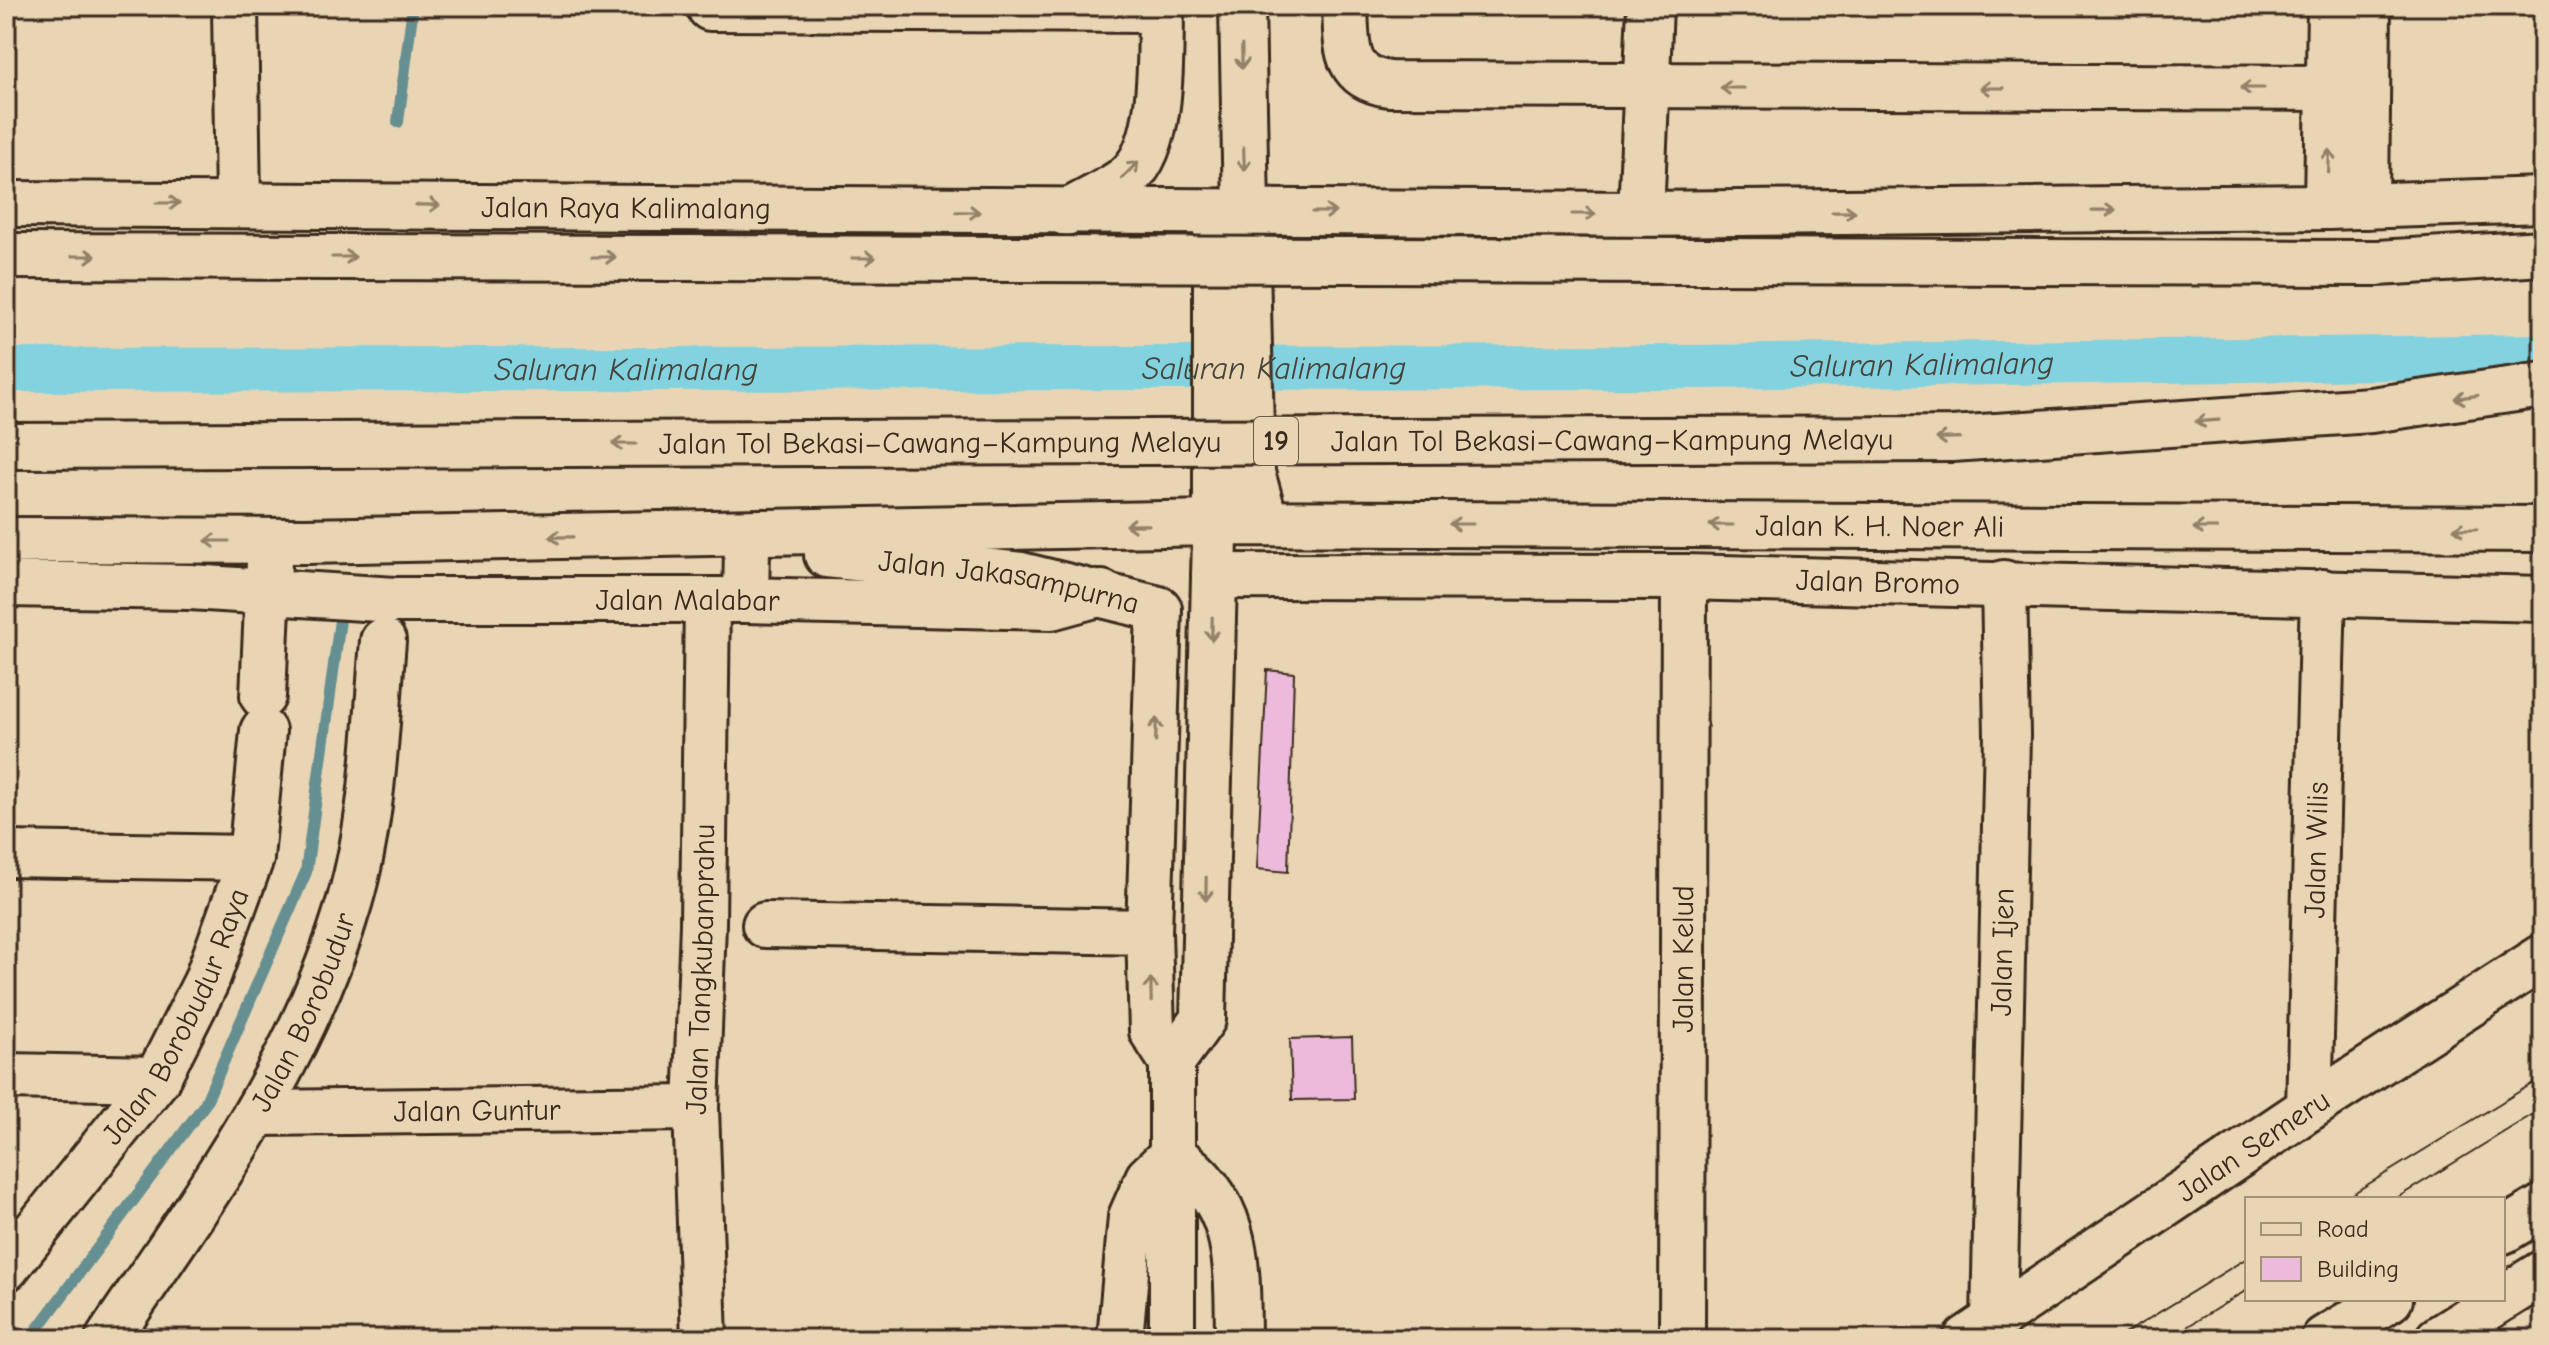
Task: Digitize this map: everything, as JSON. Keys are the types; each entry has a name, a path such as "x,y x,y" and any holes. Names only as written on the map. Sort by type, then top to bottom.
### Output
{"main road":[{"path":"235,6 238,203"},
{"path":"1172,1339 1172,1062 1203,1019 1215,523 1233,428 1231,212 1242,6"},
{"path":"1345,6 1349,58 1359,73 1372,82 1645,99 2330,101"},
{"path":"1641,214 1650,6"},
{"path":"2330,6 2330,101 2346,207"},
{"path":"2346,207 2368,6"},
{"path":"710,8 1161,8 1158,93 1149,147 1131,174 1066,213"},
{"path":"1231,212 1641,214 2346,207 2543,200"},
{"name":"Jalan Raya Kalimalang","path":"6,204 238,203 1066,213 1231,212"},
{"path":"6,256 2378,263 2543,253"},
{"name":"Jalan Tol Bekasi–Cawang–Kampung Melayu","path":"6,446 1952,439 2371,410 2543,385"},
{"path":"1233,428 1252,473 1266,523"},
{"path":"6,540 269,541 639,536 1215,523"},
{"name":"Jalan K. H. Noer Ali","path":"1215,523 2543,529"},
{"name":"Jalan Jakasampurna","path":"639,536 1021,575 1159,609 1149,932 1152,1031 1172,1062"},
{"name":"Jalan Borobudur Raya","path":"6,1268 157,1079 206,982 251,858 270,591 269,541"},
{"name":"Jalan Tangkubanprahu","path":"704,1339 696,1108 703,908 727,600 747,547"},
{"name":"Jalan Bromo","path":"1214,576 1684,577 2543,599"},
{"name":"Jalan Kelud","path":"1682,1339 1684,577"},
{"name":"Jalan Ijen","path":"1980,1330 2007,735 2004,583"},
{"name":"Jalan Malabar","path":"6,584 270,591 395,600 727,600 1051,607 1102,593"},
{"name":"Jalan Wilis","path":"2309,1108 2323,592"},
{"name":"Jalan Borobudur","path":"108,1339 259,1113 327,968 351,898 370,801 383,641"},
{"path":"6,854 251,858"},
{"path":"765,925 1149,932"},
{"name":"Jalan Semeru","path":"1980,1330 2309,1108 2543,957"},
{"path":"6,1076 157,1079"},
{"name":"Jalan Guntur","path":"259,1113 696,1108"},
{"path":"1120,1339 1131,1217 1148,1178 1172,1155"},
{"path":"1172,1155 1210,1187 1223,1211 1237,1274 1238,1339"},
{"path":"2505,1230 2543,1207"},
{"path":"2505,1296 2543,1273"},
{"path":"2324,1339 2387,1301"},
{"path":"2438,1339 2497,1301"}],"building":[{"path":"1267,670 1294,673 1288,872 1257,869"},
{"path":"1352,1037 1354,1099 1292,1100 1290,1039"}],"waterway":[{"path":"398,122 413,6"},
{"name":"Saluran Kalimalang","path":"6,370 1700,367 2543,356"},
{"path":"30,1339 205,1104 306,872 340,620"}],"tram line":[{"path":"2347,1197 2543,1077"},
{"path":"2398,1197 2543,1108"},
{"path":"2116,1339 2245,1259"},
{"path":"2167,1339 2245,1291"}]}
